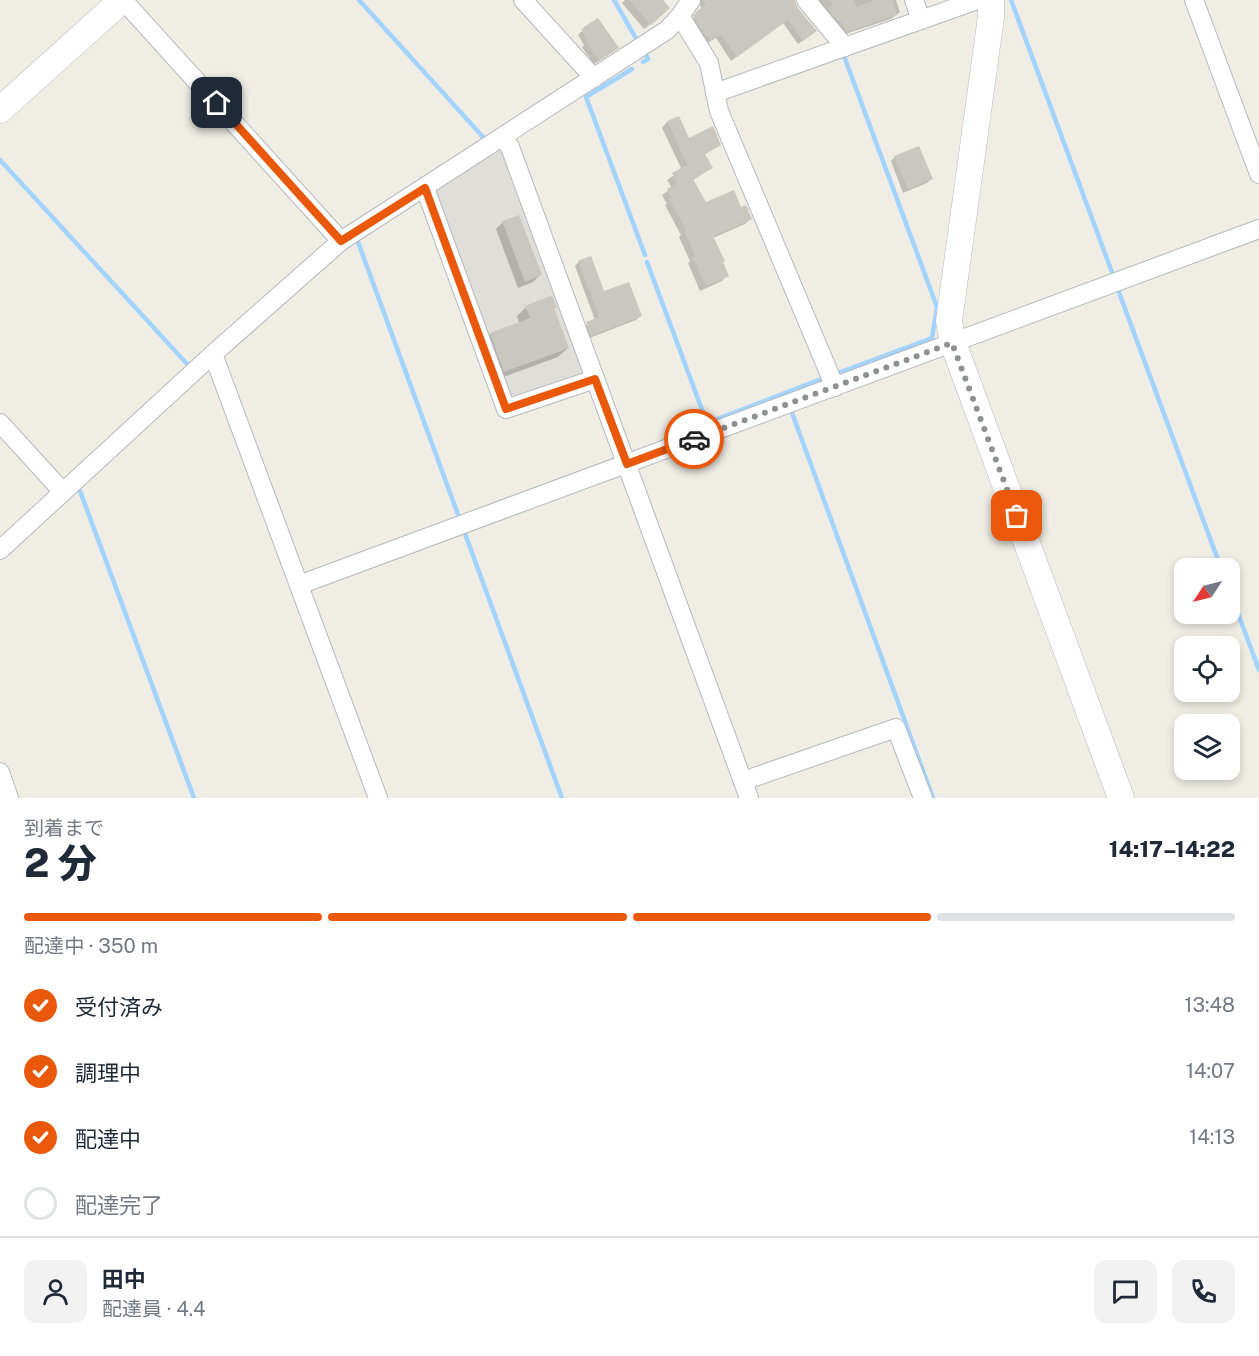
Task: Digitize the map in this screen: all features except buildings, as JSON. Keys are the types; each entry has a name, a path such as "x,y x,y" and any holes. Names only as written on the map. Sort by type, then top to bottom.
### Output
{"street":[{"path":"0,110 122,0 341,241"},
{"path":"523,0 594,78"},
{"path":"0,550 213,354 341,241 667,30 691,0"},
{"path":"806,0 845,47"},
{"path":"914,0 921,20"},
{"path":"715,93 977,0"},
{"path":"991,0 991,17 949,321 952,343 1121,798"},
{"path":"1194,0 1259,174"},
{"path":"680,16 709,63 719,111 835,387"},
{"path":"503,138 510,147 746,790 896,728 923,798"},
{"path":"425,188 506,409 595,379"},
{"path":"299,585 1259,230"},
{"path":"213,354 378,798"},
{"path":"0,423 63,492"},
{"path":"0,772 9,798"}],"shaded area":[{"path":"498,151 505,153 586,377 509,404 435,203 436,191"}],"waterway":[{"path":"359,0 483,137"},
{"path":"614,0 638,42"},
{"path":"1011,0 1113,275"},
{"path":"643,62 648,59 646,55"},
{"path":"838,373 932,338 937,307 844,56"},
{"path":"632,69 586,97 645,255"},
{"path":"0,160 188,365"},
{"path":"358,242 460,520"},
{"path":"647,262 707,423 824,378"},
{"path":"1117,287 1217,558"},
{"path":"791,410 933,798"},
{"path":"80,491 194,798"},
{"path":"464,531 562,798"},
{"path":"1240,619 1259,670"}],"way so far":[{"path":"694,439 952,343 1017,516"}],"route":[{"path":"217,103 341,241 425,188 506,409 595,379 627,464 694,439"}]}
